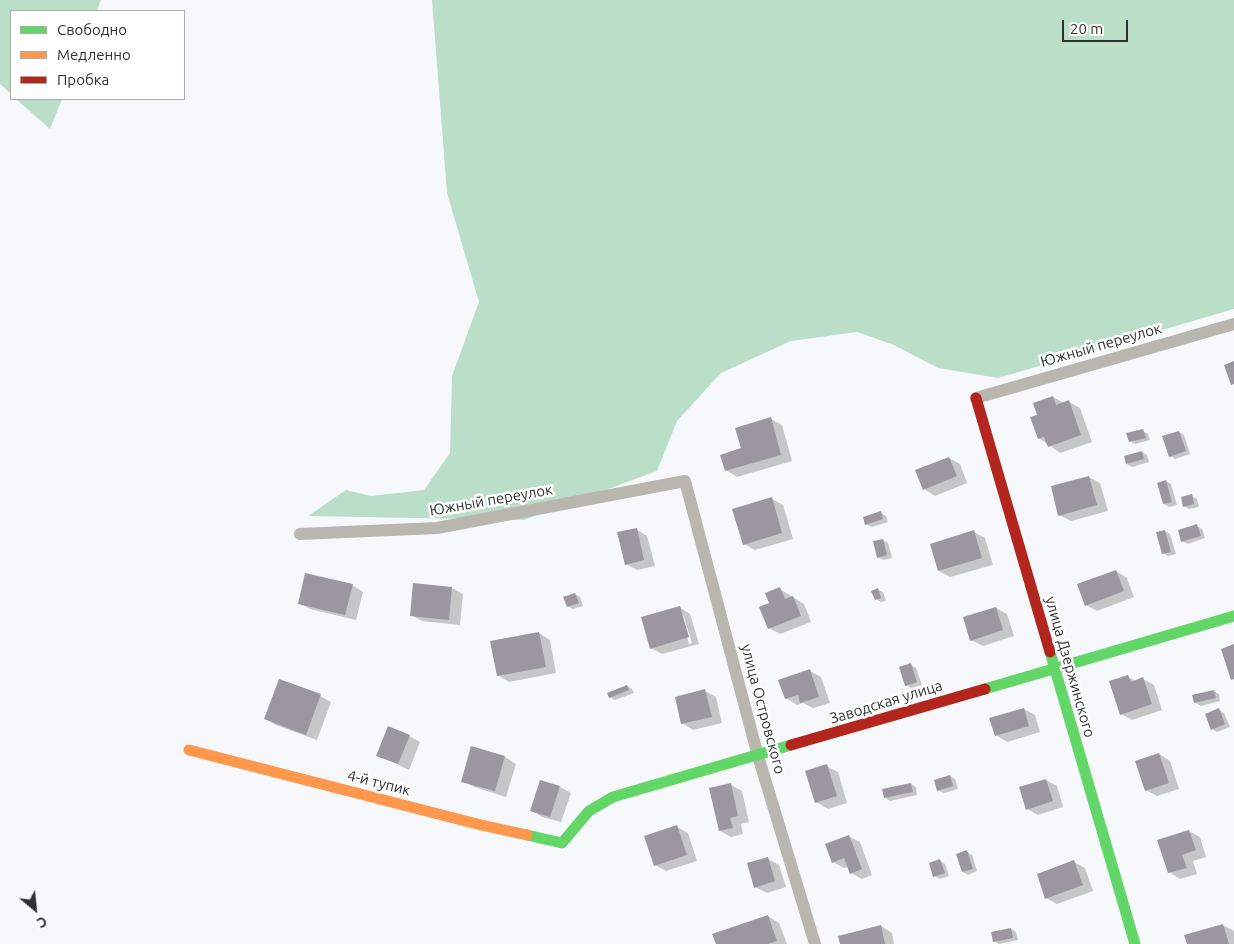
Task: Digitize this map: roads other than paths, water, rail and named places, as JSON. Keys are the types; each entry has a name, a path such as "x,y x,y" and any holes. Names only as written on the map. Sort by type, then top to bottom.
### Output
{"street":[{"name":"улица Дзержинского","path":"976,398 1135,944"},
{"name":"Заводская улица","path":"562,843 588,811 614,797 1234,616"},
{"name":"4-й тупик","path":"189,750 481,825 562,843"}],"lane":[{"name":"Южный переулок","path":"976,398 1234,324"},
{"name":"Южный переулок","path":"300,534 436,528 685,481"},
{"name":"улица Островского","path":"685,481 758,756 815,944"}]}
